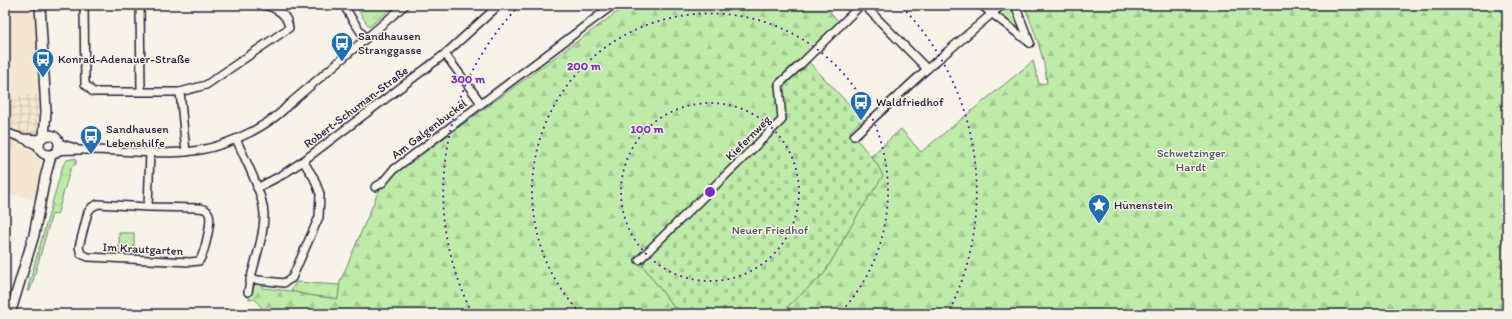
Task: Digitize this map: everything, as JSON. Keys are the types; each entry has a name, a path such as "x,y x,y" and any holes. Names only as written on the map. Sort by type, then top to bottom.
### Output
{"street":[{"path":"40,5 46,112 43,139 53,151"},
{"path":"84,5 85,84 93,92 141,91 151,93 180,92 206,85 289,28 283,13 269,6 262,5"},
{"path":"140,5 141,91"},
{"path":"344,5 365,38"},
{"path":"53,151 77,149 186,152 201,150 236,140 256,129 284,110 365,38 405,5"},
{"name":"Robert-Schuman-Straße","path":"257,188 282,175 303,161 445,54 499,5"},
{"name":"Am Galgenbuckel","path":"375,187 382,183 393,170 613,5"},
{"path":"863,5 926,69"},
{"name":"Kiefernweg","path":"639,260 782,120 779,84 863,5"},
{"path":"981,5 1030,43 1015,5"},
{"path":"854,136 926,69 1002,5"},
{"path":"445,54 482,103"},
{"path":"180,92 186,152"},
{"path":"5,132 22,138 43,139 55,137 34,235 10,314"},
{"path":"236,140 262,200 264,213 263,230 248,292"},
{"path":"148,207 150,152"},
{"path":"250,279 284,283 287,282 292,278 307,245 319,217 321,202 320,194 314,178 303,161"},
{"name":"Im Krautgarten","path":"98,204 148,207 199,208 205,209 208,212 210,220 204,253 199,261 190,262 88,257 81,254 79,247 88,212 92,207 98,204"}],"shaded area":[{"path":"5,5 40,5 45,94 5,96"},
{"path":"45,94 44,136 16,136 5,180 5,96"},
{"path":"15,141 37,153 41,161 37,201 5,192 5,180"}],"green space":[{"path":"355,5 395,5 369,27"},
{"path":"627,5 824,5 841,24 788,77 783,121 643,266 679,314 266,314 256,300 249,299 249,292 252,291 256,282 261,283 262,288 338,299 340,282 382,183"},
{"path":"1008,5 1012,5 1024,36 1000,16 1000,12"},
{"name":"Schwetzinger Hardt","path":"1024,5 1507,5 1507,314 790,314 787,306 824,274 882,176 877,164 871,156 901,129 921,152 1033,61 1039,84 1047,83 1041,53"},
{"name":"Neuer Friedhof","path":"806,59 863,119 850,131 877,164 883,176 857,216 824,274 788,306 790,314 679,314 643,266 648,254 783,121 780,85"},
{"path":"76,158 76,164 71,167 57,215 52,214 30,291 27,291 63,165 67,160"},
{"path":"119,233 134,233 134,254 119,254"},
{"path":"296,282 340,285 338,299 307,295 291,291"}],"place":[{"name":"Sandhausen Stranggasse","path":"342,62"},
{"name":"Konrad-Adenauer-Straße","path":"43,78"},
{"name":"Waldfriedhof","path":"861,122"},
{"name":"Sandhausen Lebenshilfe","path":"91,156"},
{"name":"Hünenstein","path":"1099,224"}]}
